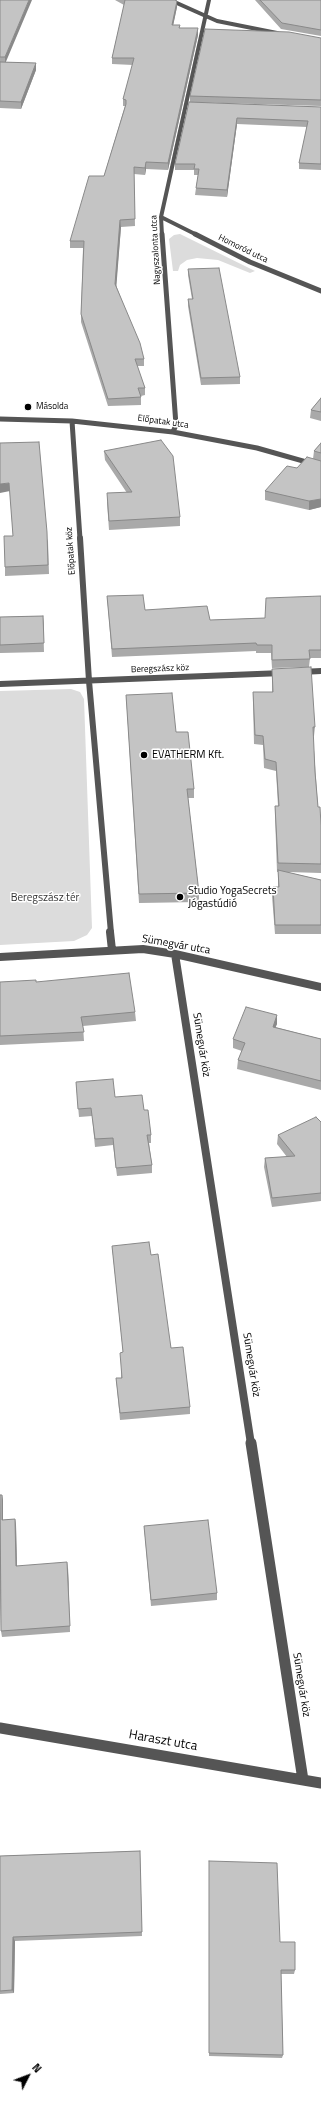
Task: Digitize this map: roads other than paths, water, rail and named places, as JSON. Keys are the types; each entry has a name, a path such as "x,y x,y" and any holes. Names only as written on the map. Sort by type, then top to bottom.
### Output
{"street":[{"path":"170,0 206,17 280,34"},
{"name":"Nagyszalonta utca","path":"173,432 176,425 161,217 209,0"},
{"path":"185,105 192,105"},
{"name":"Homoród utca","path":"161,217 250,262 321,291"},
{"name":"Előpatak utca","path":"0,419 72,421 173,432 257,448 321,466"},
{"name":"Előpatak köz","path":"72,421 88,681"},
{"name":"Beregszász köz","path":"0,684 321,671"},
{"path":"88,681 112,950"},
{"name":"Sümegvár utca","path":"0,957 143,949 175,954 321,987"},
{"name":"Sümegvár köz","path":"175,954 303,1780"},
{"name":"Haraszt utca","path":"0,1728 321,1783"}],"place":[{"name":"Másolda","path":"28,407"},
{"name":"EVATHERM Kft.","path":"144,755"},
{"name":"Studio YogaSecrets Jógastúdió","path":"180,897"}],"park label":[{"name":"Beregszász tér","path":"45,898"}]}
